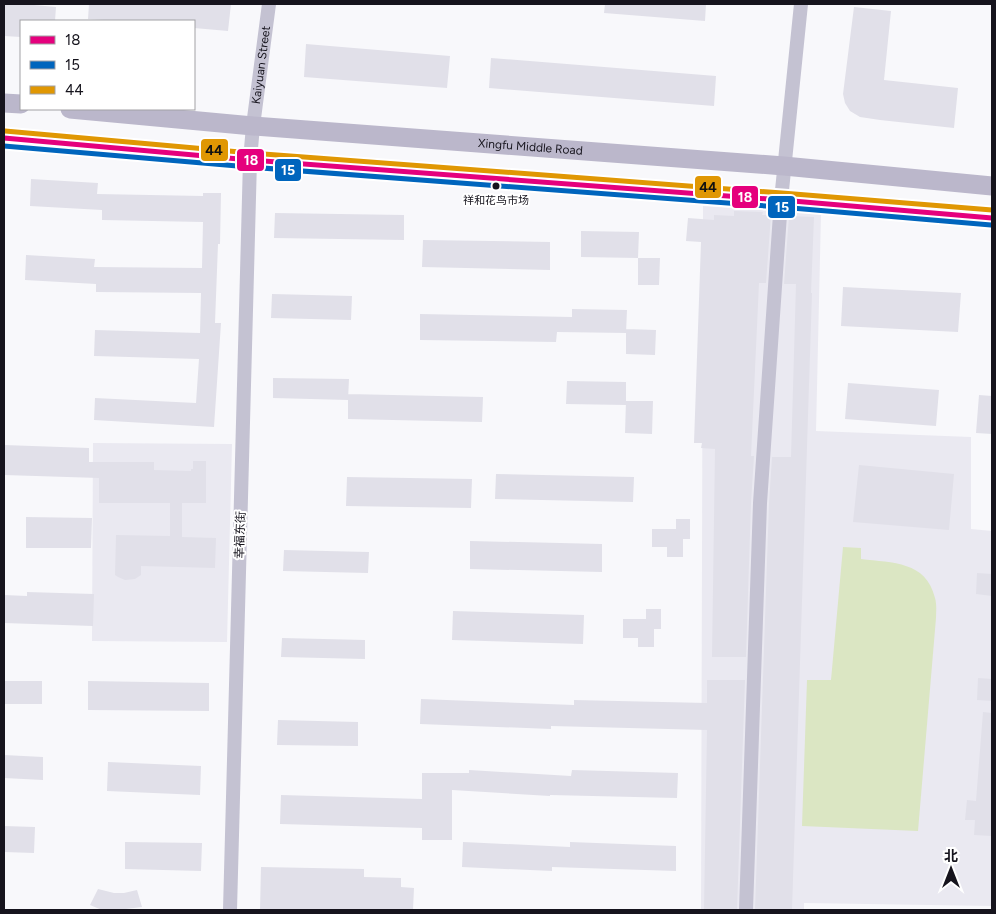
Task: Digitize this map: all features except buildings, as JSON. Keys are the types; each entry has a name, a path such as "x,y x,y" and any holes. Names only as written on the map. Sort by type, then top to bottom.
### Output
{"main road":[{"path":"4,102 20,104"},
{"name":"Xingfu Middle Road","path":"81,110 253,126 784,166 992,186"},
{"path":"4,138 250,160 781,200 992,218"}],"street":[{"name":"Kaiyuan Street","path":"250,160 269,4"},
{"path":"746,910 760,503 781,200 801,4"},
{"name":"幸福东街","path":"230,910 250,160"}],"shaded area":[{"path":"703,206 821,214 816,431 971,437 971,529 992,531 992,906 804,903 804,910 701,910"},
{"path":"93,443 232,444 227,642 92,641"}],"green space":[{"path":"843,547 861,548 861,559 896,563 916,570 931,586 935,598 936,618 918,831 802,826 807,680 831,680"}],"transit line":[{"name":"44","path":"5,131 251,153 992,210"},
{"name":"18","path":"4,138 250,160 781,200 992,218"},
{"name":"15","path":"4,146 991,225"}],"place":[{"name":"祥和花鸟市场","path":"496,186"}]}
